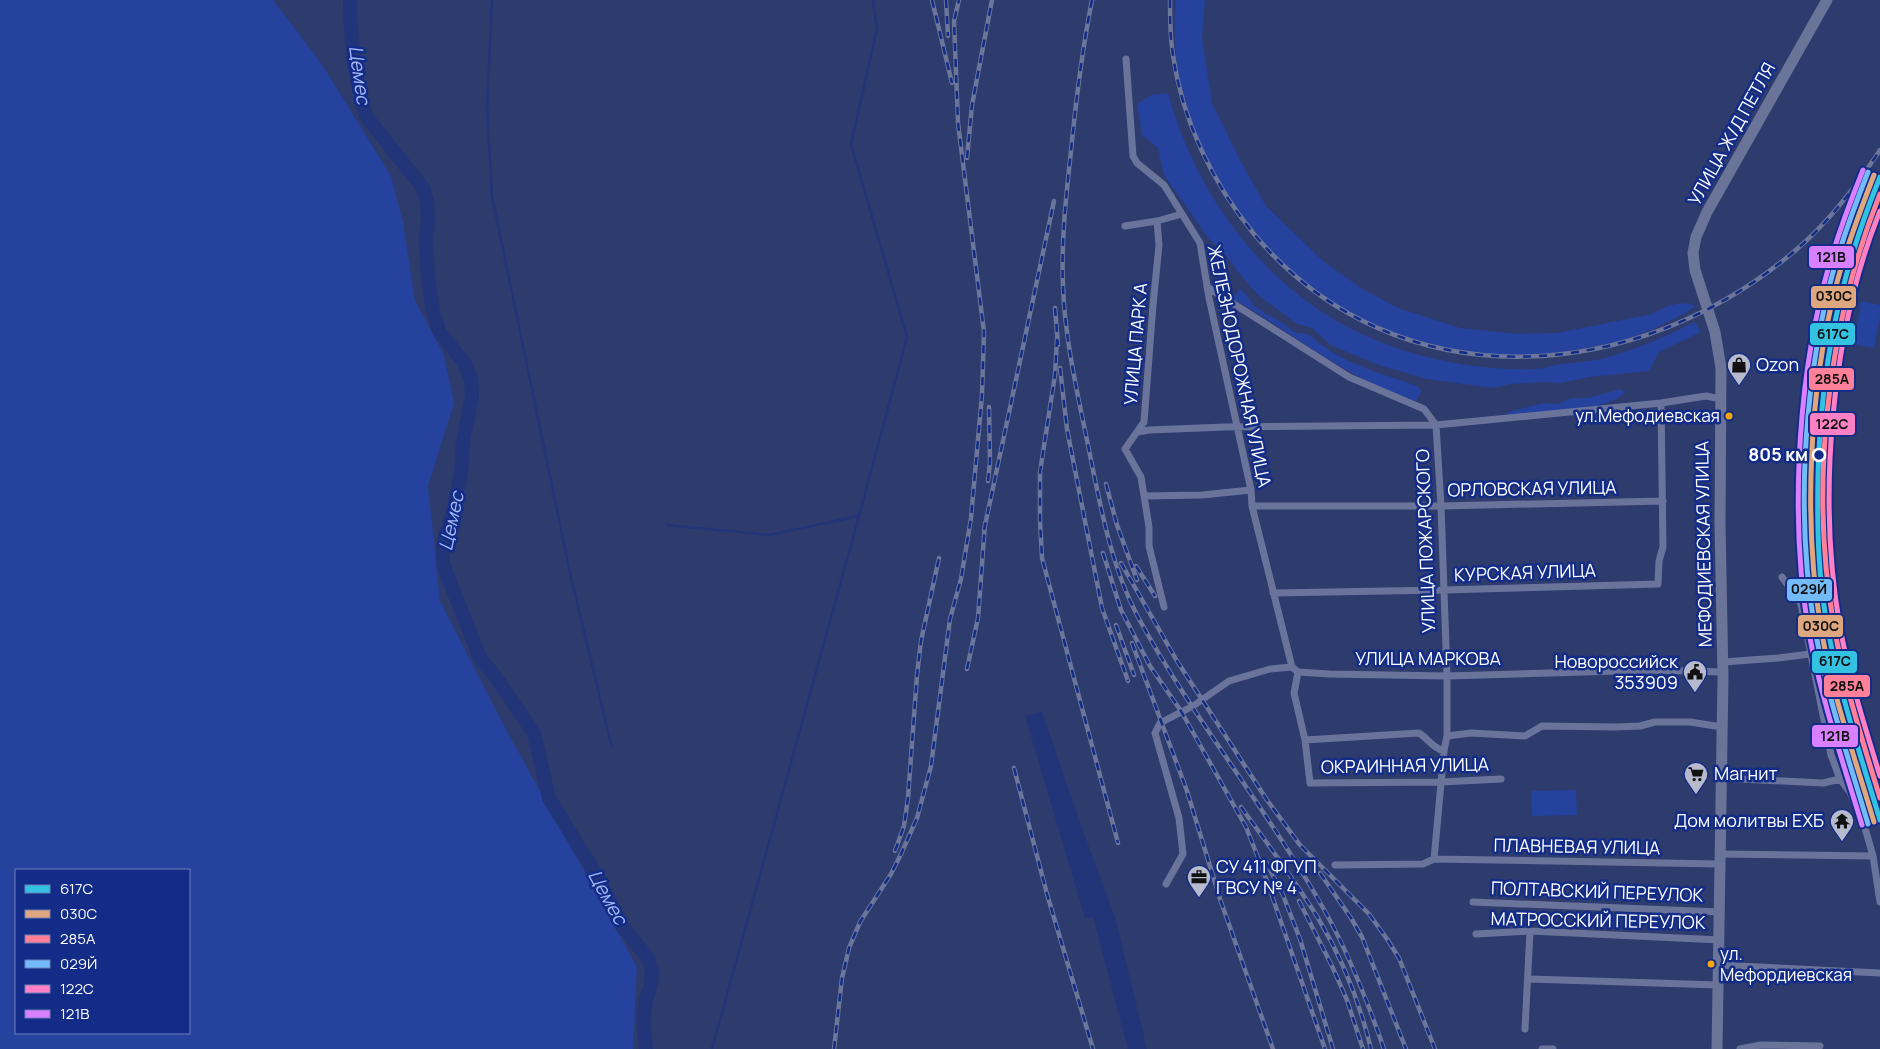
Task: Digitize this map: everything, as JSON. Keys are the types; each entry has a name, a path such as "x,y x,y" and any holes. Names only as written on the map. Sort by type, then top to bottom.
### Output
{"main road":[{"name":"УЛИЦА Ж/Д ПЕТЛЯ","path":"1721,368 1715,332 1694,264 1693,253 1696,237 1707,212 1826,0"},
{"name":"МЕФОДИЕВСКАЯ УЛИЦА","path":"1717,1049 1723,667 1720,524 1721,368"}],"street":[{"name":"ЖЕЛЕЗНОДОРОЖНАЯ УЛИЦА","path":"1126,59 1133,156 1137,163 1164,185 1200,243 1207,287 1236,428 1251,490 1252,506 1273,593 1295,670 1294,692 1305,740 1310,784"},
{"path":"1125,226 1157,221 1182,214"},
{"name":"УЛИЦА ПАРК А","path":"1157,221 1159,245 1144,422 1125,448 1141,477 1149,546 1164,607"},
{"path":"1207,287 1349,377 1424,409 1436,425"},
{"path":"1138,432 1149,430 1436,425 1661,403 1706,396 1721,399"},
{"path":"1661,403 1663,501"},
{"name":"УЛИЦА ПОЖАРСКОГО","path":"1431,861 1447,736 1442,506 1436,425"},
{"path":"1144,496 1202,495 1251,490"},
{"name":"ОРЛОВСКАЯ УЛИЦА","path":"1252,506 1442,506 1663,501"},
{"name":"КУРСКАЯ УЛИЦА","path":"1273,593 1658,584 1659,561 1663,547 1663,501"},
{"path":"1782,578 1801,604 1831,755 1840,779 1850,792 1865,828 1880,902"},
{"name":"УЛИЦА МАРКОВА","path":"1166,884 1184,854 1179,818 1154,733 1160,723 1192,706 1229,681 1270,670 1447,676 1653,670 1723,667 1810,654"},
{"path":"1447,736 1471,733 1525,736 1542,726 1615,727 1640,726 1656,722 1690,722 1722,727"},
{"path":"1305,740 1419,734 1425,737 1433,748 1444,751"},
{"name":"ОКРАИННАЯ УЛИЦА","path":"1310,784 1441,782 1501,778"},
{"path":"1720,778 1823,783 1840,779"},
{"name":"ПЛАВНЕВАЯ УЛИЦА","path":"1335,865 1423,864 1431,861 1872,856"},
{"name":"ПОЛТАВСКИЙ ПЕРЕУЛОК","path":"1473,902 1720,912"},
{"path":"1525,1029 1530,932"},
{"name":"МАТРОССКИЙ ПЕРЕУЛОК","path":"1476,934 1530,932 1720,940"},
{"path":"1719,965 1880,973"},
{"path":"1528,979 1718,985"},
{"path":"1740,1049 1761,1045 1820,1046"},
{"path":"1542,1049 1553,1049"}],"shaded area":[{"path":"0,0 273,0 321,63 391,176 403,222 415,301 444,355 454,403 428,486 440,601 502,722 637,967 633,1049 0,1049"},
{"path":"1176,0 1205,0 1202,38 1212,103 1241,162 1266,206 1323,261 1361,288 1398,308 1460,328 1518,334 1558,333 1652,314 1679,303 1696,306 1661,325 1624,340 1605,345 1526,356 1451,351 1393,336 1359,319 1305,283 1270,252 1240,217 1215,178 1196,137 1182,93 1175,47"},
{"path":"1168,93 1190,154 1222,211 1241,238 1263,263 1312,305 1337,321 1363,334 1391,346 1449,362 1478,367 1537,369 1609,357 1665,336 1695,322 1701,332 1659,352 1649,371 1589,377 1561,383 1511,384 1493,388 1427,379 1382,366 1331,345 1312,328 1297,324 1258,295 1225,254 1209,239 1164,175 1158,148 1142,135 1137,104 1151,95"},
{"path":"1220,283 1236,296 1239,289 1246,294 1253,305 1266,314 1296,333 1309,335 1337,355 1370,370 1417,386 1422,391 1416,401 1388,391 1362,378 1213,288 1211,284"},
{"path":"1861,301 1880,305 1880,316 1874,348 1853,344"},
{"path":"1620,389 1625,392 1617,399 1586,410 1508,417 1508,412 1544,403 1559,404 1571,398 1588,398"},
{"path":"1042,712 1115,917 1147,1049 1128,1049 1093,917 1085,918 1025,716"},
{"path":"1576,790 1577,815 1532,816 1531,791"}],"waterway":[{"name":"Цемес","path":"350,0 354,58 362,104 366,116 423,188 427,201 428,278 433,311 439,331 465,364 471,380 472,397 463,441 461,473 443,545 443,564 480,658 495,676 534,733 549,798 598,878 622,926 647,957 652,970 651,985 646,1000 643,1021 646,1049"},
{"path":"492,0 487,108 492,196 570,573 612,748"},
{"path":"859,516 907,337 851,144 877,29 873,0"},
{"path":"667,525 769,535 859,516 712,1049"}],"railway":[{"path":"932,0 952,83"},
{"path":"946,0 948,36"},
{"path":"834,1049 842,978 849,948 860,922 891,874 901,854 917,818 931,766 950,619 961,579 971,518 982,395 984,332 958,123 954,21 959,0"},
{"path":"967,158 972,105 992,0"},
{"path":"1092,0 1085,38 1067,185 1063,236 1063,287 1064,309 1074,374 1099,500 1109,540 1121,579 1138,617 1203,724 1274,828 1338,935 1355,972 1384,1049"},
{"path":"1170,0 1171,34 1177,79 1192,127 1225,194 1254,234 1312,289 1377,328 1447,350 1520,357 1593,349 1666,328 1734,294 1797,249 1821,227 1842,202 1880,150"},
{"path":"984,530 1054,201"},
{"path":"1055,308 1058,345"},
{"path":"1057,339 1055,375 1040,472 1042,558 1118,843"},
{"path":"1060,368 1067,429 1102,608 1128,681"},
{"path":"988,481 990,462 989,407"},
{"path":"1106,484 1117,525 1137,580"},
{"path":"967,669 978,618 985,523"},
{"path":"1103,553 1121,610 1150,666 1181,711 1246,827 1263,870 1325,1049"},
{"path":"895,851 904,826 908,798 921,641 939,558"},
{"path":"1121,563 1177,661 1267,800 1300,845 1369,914 1387,939 1399,958 1435,1049"},
{"path":"1136,566 1155,596"},
{"path":"1116,625 1134,675"},
{"path":"1132,643 1187,791 1220,899 1273,1049"},
{"path":"1014,768 1047,894 1093,1049"},
{"path":"1241,807 1300,889 1327,933 1349,981 1371,1049"},
{"path":"1266,862 1283,895"},
{"path":"1320,873 1362,937 1406,1049"},
{"path":"1281,890 1300,939 1333,1049"},
{"path":"1299,901 1347,1000 1363,1049"}],"transit line":[{"name":"121В","path":"1862,825 1826,706 1809,633 1803,591 1798,503 1802,413 1815,325 1832,255 1863,170"},
{"name":"029Й","path":"1868,172 1837,258 1820,329 1808,414 1804,502 1809,588 1815,630 1832,703 1868,824"},
{"name":"030C","path":"1874,175 1844,258 1827,326 1815,412 1811,501 1815,587 1821,628 1844,726 1874,822"},
{"name":"617C","path":"1880,177 1853,251 1835,323 1823,397 1818,475 1820,572 1828,630 1845,702 1880,820"},
{"name":"285А","path":"1880,194 1862,245 1847,298 1836,352 1828,407 1823,518 1827,573 1838,648 1854,713 1880,798"},
{"name":"122С","path":"1880,211 1863,258 1850,309 1840,362 1833,416 1830,471 1830,525 1833,577 1840,627 1863,721 1880,776"}],"place":[{"name":"Ozon","path":"1739,386"},
{"name":"ул.Мефодиевская","path":"1729,416"},
{"name":"805 км","path":"1819,455"},
{"name":"Новороссийск 353909","path":"1695,693"},
{"name":"Магнит","path":"1696,795"},
{"name":"Дом молитвы ЕХБ","path":"1842,842"},
{"name":"СУ 411 ФГУП ГВСУ № 4","path":"1199,898"},
{"name":"ул. Мефордиевская","path":"1711,964"}]}
